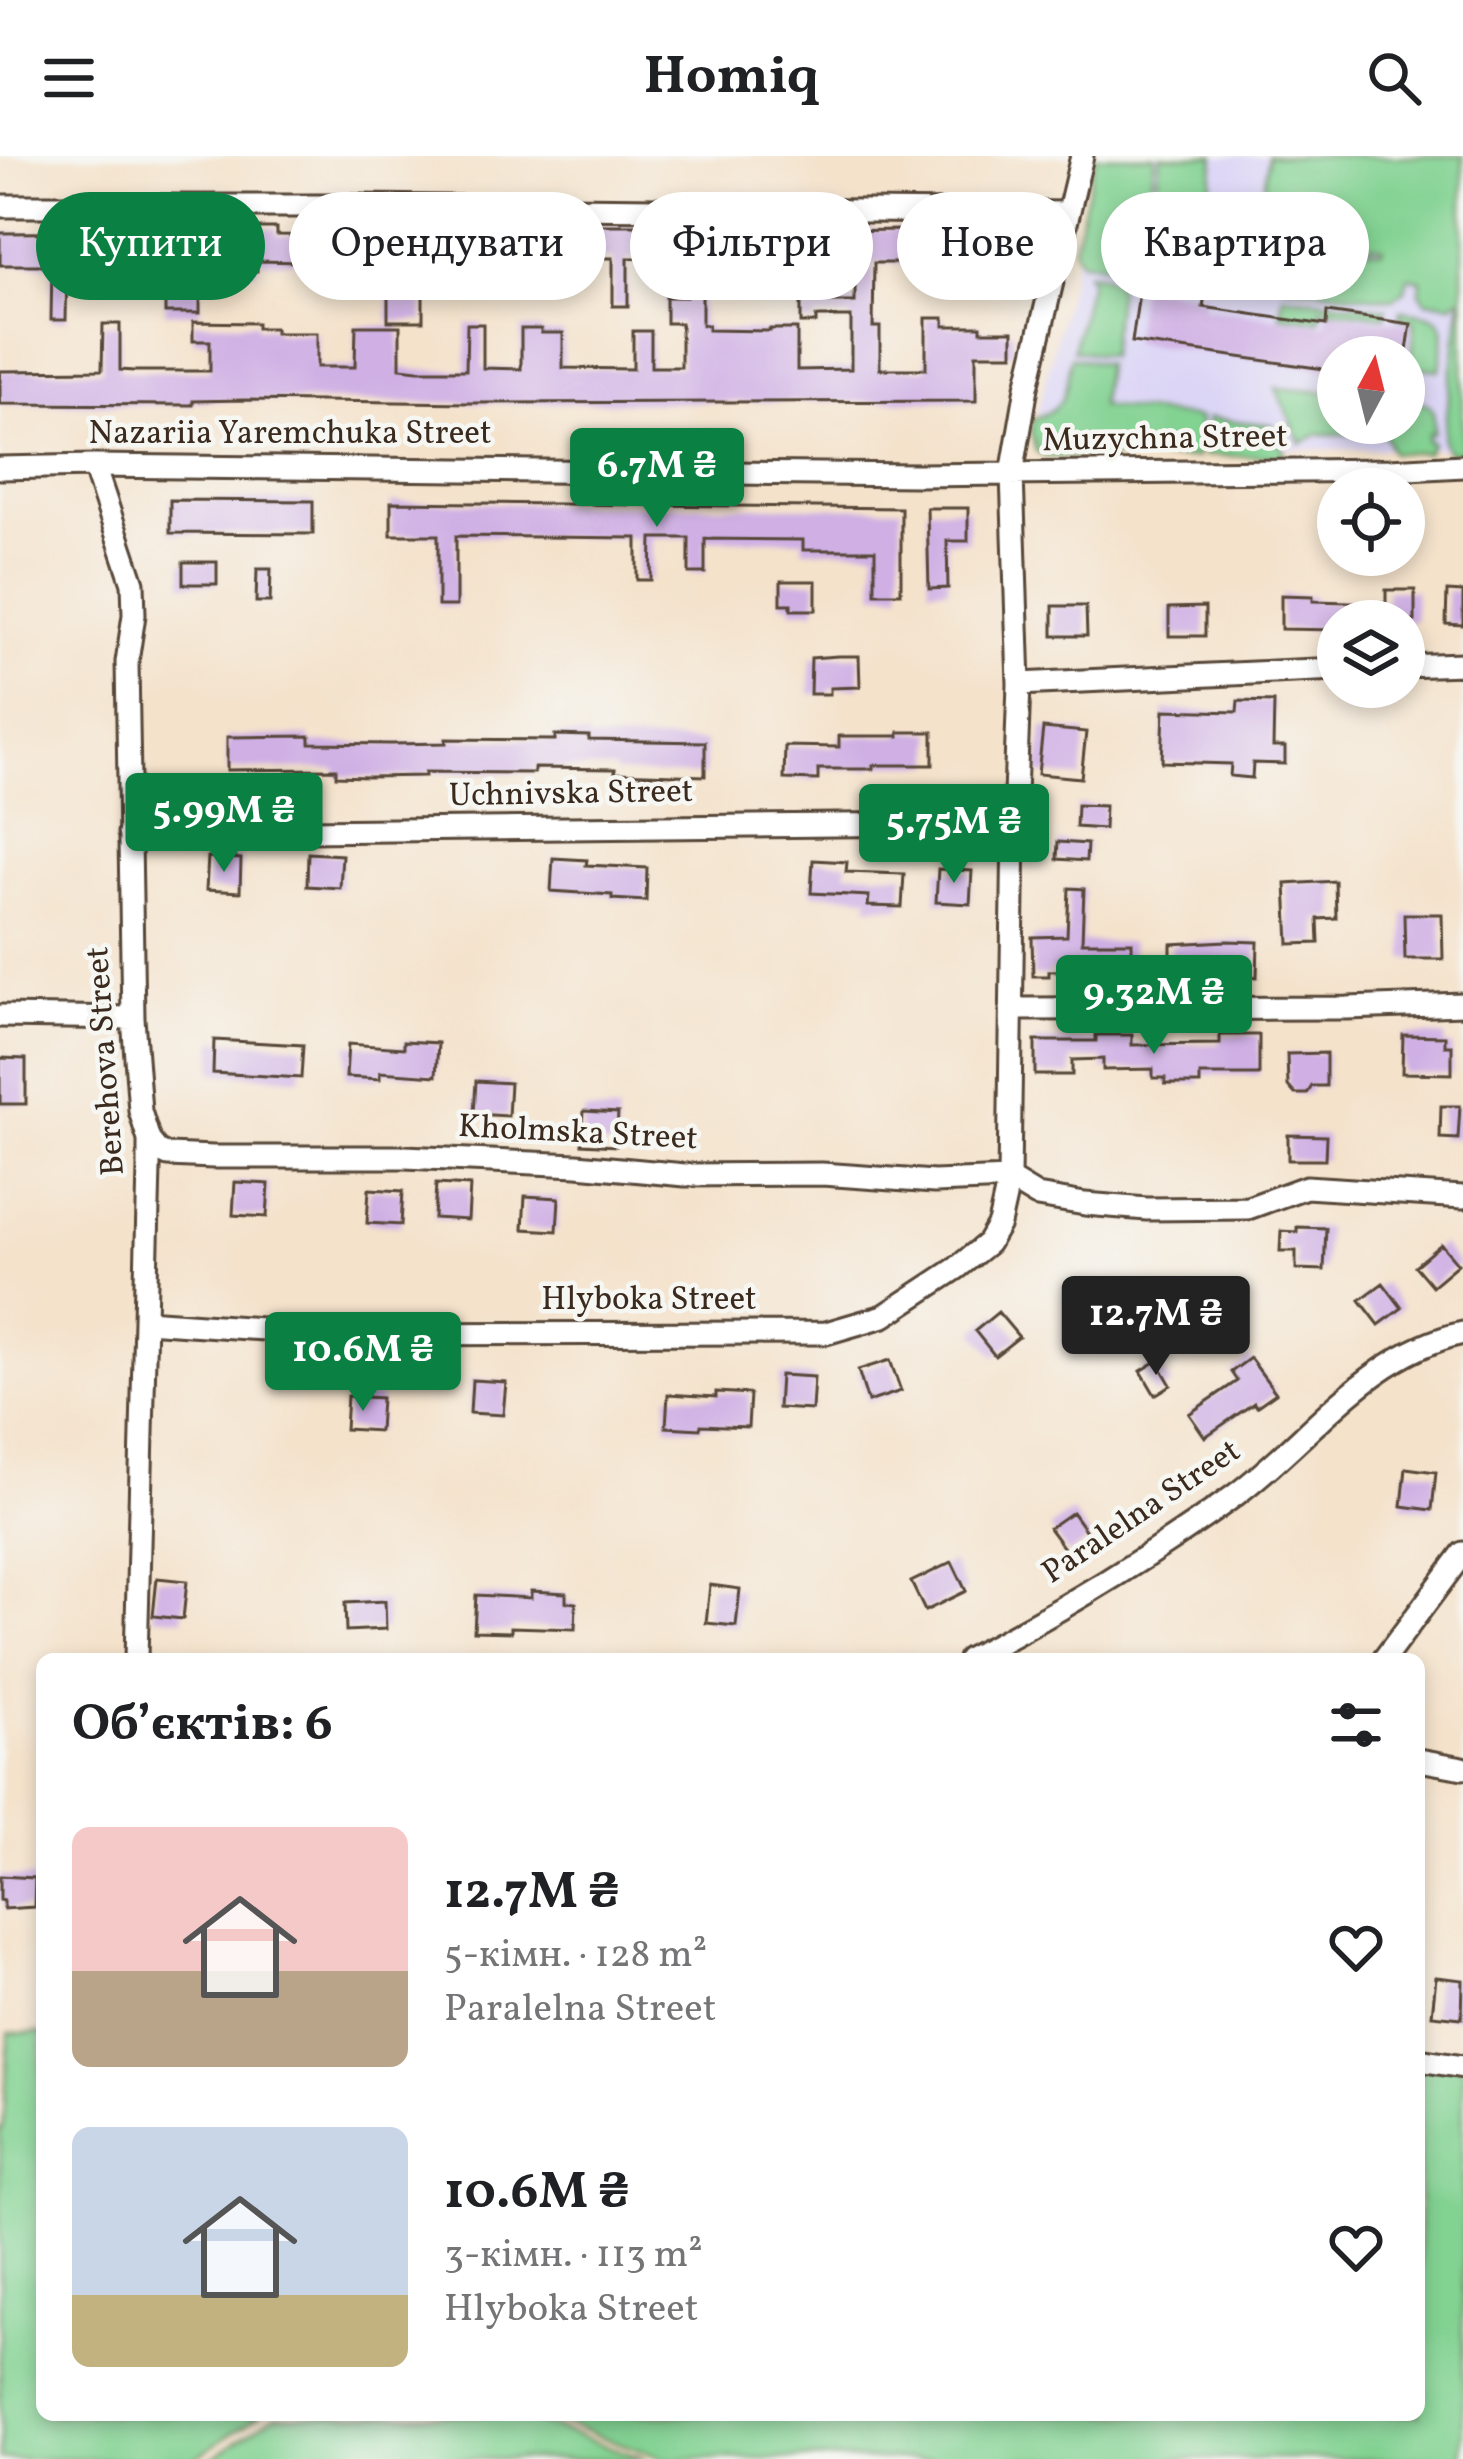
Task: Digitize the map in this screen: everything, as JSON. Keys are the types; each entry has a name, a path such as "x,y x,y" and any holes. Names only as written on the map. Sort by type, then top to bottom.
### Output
{"street":[{"name":"Hlyboka Street","path":"1073,192 1082,156"},
{"path":"0,206 897,211"},
{"name":"Hlyboka Street","path":"145,1321 336,1334 826,1333 884,1316 988,1243 999,1224 1009,1179 1019,684 1012,474 1047,300"},
{"name":"Berehova Street","path":"94,466 133,583 127,662 133,1018 140,1111 149,1140 136,1653"},
{"name":"Muzychna Street","path":"1012,474 1463,466"},
{"name":"Nazariia Yaremchuka Street","path":"0,468 1012,474"},
{"path":"1425,665 1463,664"},
{"path":"1019,684 1317,670"},
{"name":"Uchnivska Street","path":"129,832 1014,823"},
{"path":"1011,1009 1463,1004"},
{"path":"0,1016 133,1018"},
{"name":"Kholmska Street","path":"149,1140 167,1155 405,1157 686,1175 822,1174 934,1182 1009,1179"},
{"path":"1009,1179 1037,1196 1147,1209 1248,1208 1306,1186 1463,1197"},
{"name":"Paralelna Street","path":"981,1653 1143,1558 1239,1492 1367,1378 1433,1340 1463,1333"},
{"path":"1388,1653 1463,1553"},
{"path":"1425,1761 1463,1768"},
{"path":"1425,2061 1463,2067"}],"shaded area":[{"path":"1100,156 1463,156 1463,449 1089,449 1092,422 1037,416 1065,300 1077,300 1077,251"}],"green space":[{"path":"1096,156 1155,156 1151,192 1101,192 1101,264 1081,261 1077,233"},
{"path":"1160,156 1215,156 1211,192 1156,192"},
{"path":"1268,156 1463,156 1463,452 1448,452 1443,441 1461,299 1452,304 1426,301 1420,292 1421,280 1408,277 1405,290 1393,299 1369,296 1369,250 1382,251 1383,247 1369,245 1369,192 1264,192"},
{"path":"1086,273 1101,275 1101,300 1117,300 1109,356 1073,350 1090,279"},
{"path":"1282,300 1386,308 1385,316 1321,308 1319,320 1280,315"},
{"path":"1401,310 1438,319 1444,332 1440,370 1425,368 1425,336 1414,336 1412,319 1400,318"},
{"path":"1071,357 1105,364 1100,406 1200,418 1197,458 1046,457 1036,451 1033,419 1059,403"},
{"path":"1276,388 1317,391 1317,435 1301,443"},
{"path":"1425,404 1430,407 1433,433 1428,433 1427,441 1432,442 1427,453 1392,453 1388,444 1425,444"},
{"path":"1208,418 1272,425 1285,454 1204,456"},
{"path":"9,2033 36,2033 36,2421 251,2421 193,2459 0,2459 3,2129"},
{"path":"1425,2061 1463,2067 1463,2459 665,2459 556,2421 1425,2421"},
{"path":"266,2421 534,2421 645,2459 210,2459"}],"building":[{"path":"606,225 630,225 628,306 613,306 613,258 606,258"},
{"path":"265,228 277,228 277,235 289,235 289,262 265,261"},
{"path":"873,230 897,230 897,263 874,263 873,327 880,327 880,369 926,369 926,318 944,318 944,326 1013,331 1013,354 976,354 976,401 0,404 0,371 102,370 103,324 120,324 120,370 210,371 210,341 193,341 193,322 257,323 257,328 275,328 275,333 317,333 317,367 355,367 356,326 400,326 400,368 466,370 467,324 483,324 483,368 521,369 521,329 541,329 541,333 563,333 563,368 633,369 633,331 651,331 651,367 681,367 681,323 666,323 666,300 702,300 702,325 708,325 708,330 797,329 797,370 851,369 851,317 816,317 816,323 801,323 801,300 873,300"},
{"path":"0,233 36,233 36,265 0,265"},
{"path":"51,300 66,300 66,320 51,320"},
{"path":"165,300 200,300 200,313 165,313"},
{"path":"388,300 423,300 423,321 388,321"},
{"path":"1138,300 1204,300 1203,307 1326,325 1327,312 1411,324 1409,336 1317,336 1317,368 1132,342"},
{"path":"170,500 313,501 313,534 170,533"},
{"path":"391,502 901,508 901,593 875,593 875,550 803,550 803,540 705,539 705,573 689,573 689,538 652,538 651,580 637,580 637,538 456,536 456,606 438,606 438,535 391,535"},
{"path":"927,508 968,508 968,541 947,541 948,588 929,589"},
{"path":"183,562 217,562 217,584 183,584"},
{"path":"257,569 271,569 270,602 256,602"},
{"path":"781,581 816,581 816,610 791,610 791,604 781,604"},
{"path":"1386,590 1415,590 1415,600 1386,600"},
{"path":"1447,591 1463,592 1463,625 1446,624"},
{"path":"1281,595 1313,596 1317,601 1317,630 1281,629"},
{"path":"1053,606 1086,606 1087,636 1053,636"},
{"path":"1205,607 1205,636 1169,636 1169,608"},
{"path":"859,656 860,687 810,694 811,658"},
{"path":"1238,701 1274,702 1273,747 1285,747 1285,764 1253,763 1252,778 1230,776 1231,764 1162,762 1164,710 1237,712"},
{"path":"1043,728 1086,732 1081,778 1038,774"},
{"path":"899,732 933,732 933,765 818,769 818,780 784,779 785,746 839,747 839,736 899,736"},
{"path":"555,735 705,742 705,776 615,773 615,769 534,768 534,773 425,772 425,776 369,777 336,776 336,769 227,770 227,737 310,736 310,743 391,744 446,743 446,739 555,740"},
{"path":"1077,805 1105,806 1104,829 1076,827"},
{"path":"1058,842 1087,844 1086,861 1057,859"},
{"path":"308,853 342,855 340,888 307,886"},
{"path":"208,857 241,859 240,892 206,890"},
{"path":"553,858 647,868 646,901 551,891"},
{"path":"813,860 847,862 846,872 904,874 902,907 868,906 869,896 811,893"},
{"path":"938,869 972,871 970,904 936,902"},
{"path":"1335,881 1336,918 1318,919 1319,943 1289,944 1286,884"},
{"path":"1069,888 1084,889 1082,942 1132,942 1132,973 1049,971 1049,976 1033,976 1032,937 1067,936"},
{"path":"1404,914 1442,914 1443,959 1405,959"},
{"path":"1258,942 1257,977 1171,976 1171,944"},
{"path":"1096,1035 1132,1035 1132,1045 1220,1044 1220,1035 1259,1035 1259,1075 1200,1075 1200,1084 1165,1084 1165,1078 1153,1078 1153,1069 1103,1070 1103,1059 1072,1060 1072,1075 1035,1075 1035,1041 1096,1041"},
{"path":"1403,1035 1445,1036 1445,1046 1452,1046 1452,1074 1402,1073"},
{"path":"214,1040 303,1045 301,1078 213,1073"},
{"path":"404,1041 438,1043 436,1076 380,1072 380,1079 346,1077 348,1044 404,1048"},
{"path":"1326,1053 1326,1086 1295,1094 1288,1086 1287,1054"},
{"path":"0,1058 26,1059 26,1104 0,1104"},
{"path":"476,1081 510,1083 508,1116 474,1114"},
{"path":"1441,1106 1460,1106 1458,1139 1440,1138"},
{"path":"584,1111 618,1113 616,1146 582,1144"},
{"path":"1288,1135 1326,1136 1325,1160 1288,1160"},
{"path":"235,1182 269,1184 267,1217 233,1215"},
{"path":"436,1184 470,1186 468,1220 434,1218"},
{"path":"369,1189 403,1191 401,1225 367,1223"},
{"path":"525,1196 559,1198 557,1231 523,1229"},
{"path":"1297,1227 1326,1228 1324,1270 1296,1269 1296,1251 1280,1251 1281,1231 1297,1232"},
{"path":"1441,1244 1458,1264 1432,1286 1415,1266"},
{"path":"1383,1283 1402,1308 1379,1325 1360,1300"},
{"path":"998,1312 1019,1337 995,1356 975,1331"},
{"path":"1250,1358 1276,1393 1205,1437 1189,1414 1237,1381 1231,1372"},
{"path":"890,1360 901,1391 868,1402 858,1370"},
{"path":"1157,1361 1171,1385 1155,1395 1141,1371"},
{"path":"780,1375 814,1377 812,1410 778,1408"},
{"path":"472,1380 506,1382 503,1415 470,1413"},
{"path":"716,1392 750,1394 748,1427 666,1427 668,1394 716,1397"},
{"path":"347,1396 381,1398 379,1431 345,1429"},
{"path":"1406,1468 1436,1472 1432,1510 1402,1506"},
{"path":"1072,1512 1091,1538 1069,1555 1049,1528"},
{"path":"952,1562 966,1591 925,1611 911,1582"},
{"path":"157,1578 187,1581 183,1619 153,1616"},
{"path":"710,1585 740,1589 736,1626 706,1623"},
{"path":"531,1591 566,1593 566,1602 576,1603 575,1629 474,1631 476,1595 531,1598"},
{"path":"385,1601 386,1629 346,1631 345,1603"},
{"path":"0,1876 35,1878 34,1907 4,1909"},
{"path":"1436,1977 1463,1980 1462,2018 1432,2015"}]}
